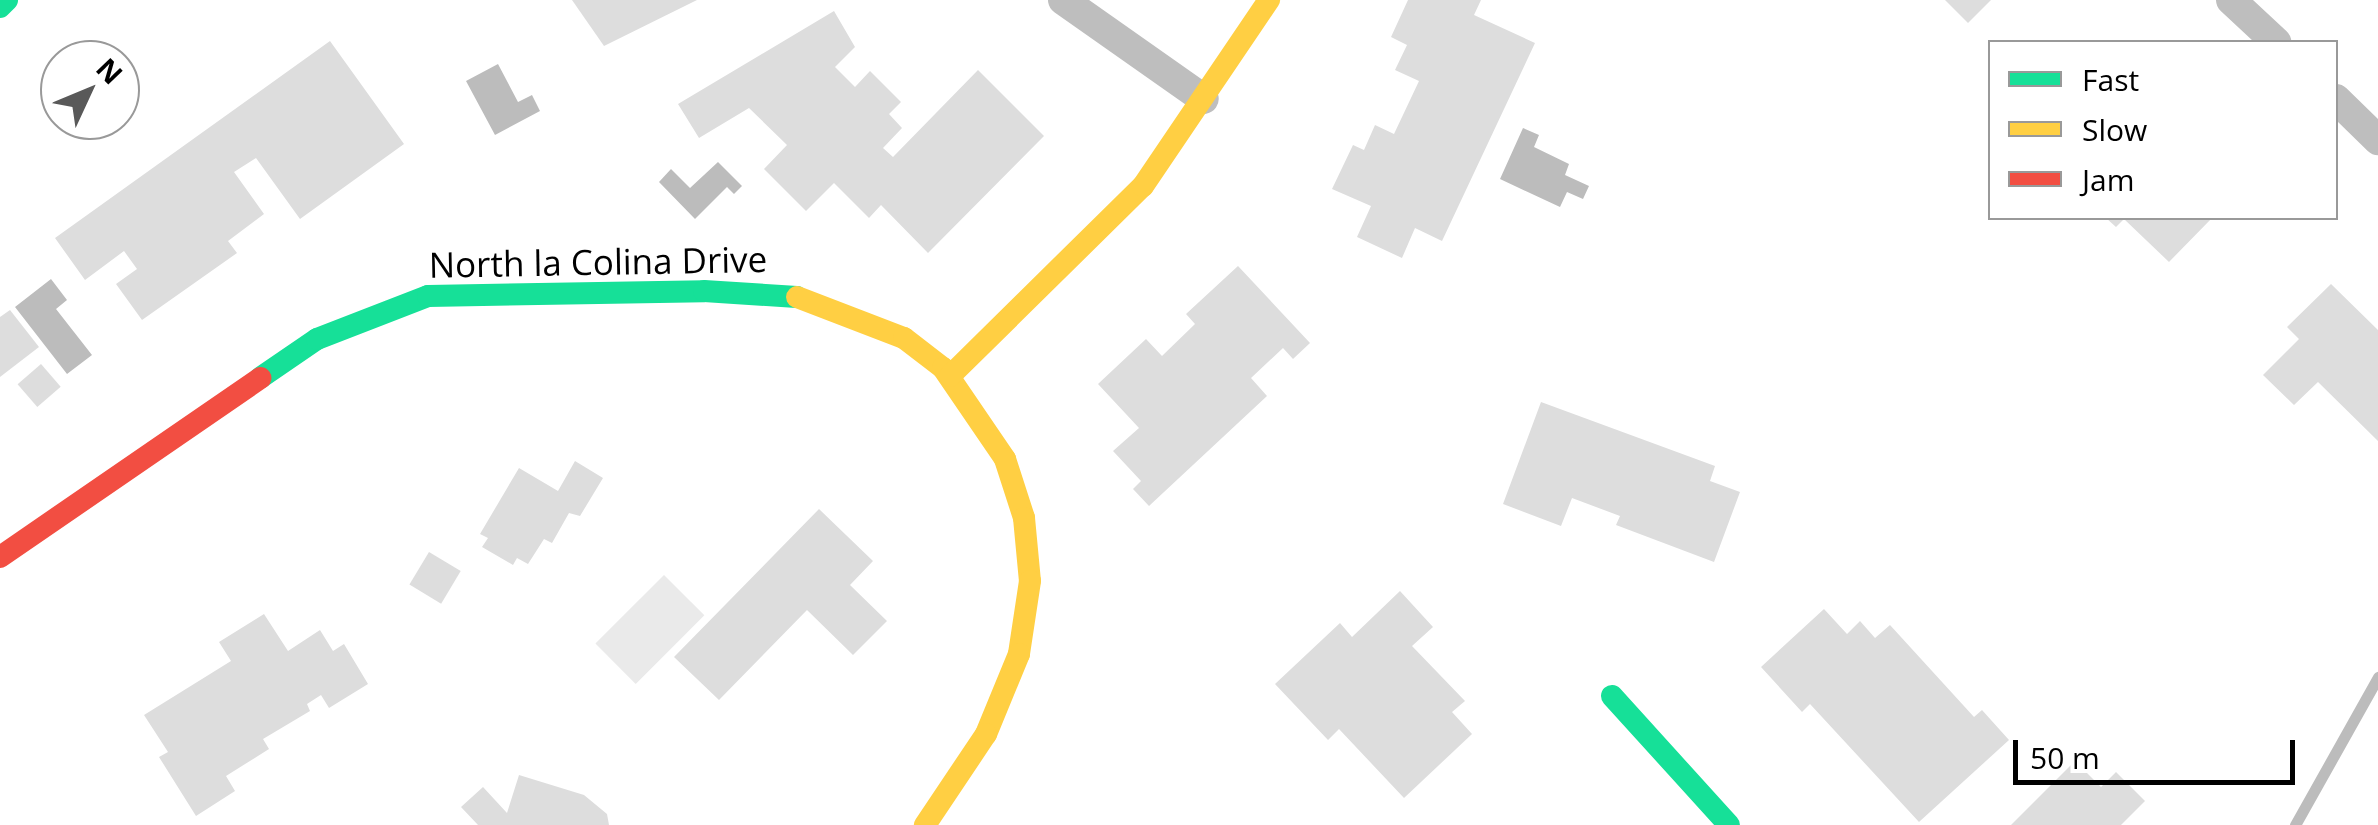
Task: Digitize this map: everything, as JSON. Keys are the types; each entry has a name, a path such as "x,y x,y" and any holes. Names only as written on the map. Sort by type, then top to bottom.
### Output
{"street":[{"path":"0,7 7,0"},
{"path":"1062,0 1204,98"},
{"path":"950,376 1143,186 1268,0"},
{"path":"2231,0 2274,40"},
{"path":"2338,101 2378,140"},
{"name":"North la Colina Drive","path":"0,557 317,338 358,317 428,296 723,291 811,298 904,338 950,376 1005,459 1024,518 1030,580 1019,654 986,734 925,825"},
{"path":"1612,696 1729,825"}],"shaded area":[{"path":"498,64 518,102 532,95 540,111 495,135 466,81"},
{"path":"1523,128 1539,135 1534,147 1569,164 1565,175 1589,186 1583,199 1567,192 1560,207 1500,179"},
{"path":"718,162 742,186 734,194 727,187 695,219 659,182 671,169 690,188"},
{"path":"51,279 67,300 56,309 92,355 67,374 15,307"},
{"path":"664,575 704,615 636,684 595,644"}],"building":[{"path":"572,0 697,0 604,46"},
{"path":"1408,0 1481,0 1474,15 1535,43 1442,241 1415,228 1402,258 1357,237 1371,206 1332,189 1353,145 1364,150 1375,125 1394,134 1419,81 1395,70 1407,45 1391,37"},
{"path":"1945,0 1991,0 1968,23"},
{"path":"834,11 855,47 835,67 855,87 870,71 901,102 889,114 902,128 883,148 893,157 978,70 1044,136 928,253 881,205 869,218 834,183 806,211 764,169 787,145 749,108 699,138 678,104"},
{"path":"330,41 404,144 300,219 256,158 234,172 264,214 228,241 237,253 142,320 116,284 137,269 124,251 85,280 55,238"},
{"path":"2125,220 2210,220 2169,262"},
{"path":"1238,266 1310,343 1293,359 1283,348 1251,378 1267,396 1149,506 1133,489 1141,481 1113,451 1139,428 1098,384 1146,339 1162,356 1195,324 1186,314"},
{"path":"2331,284 2378,330 2378,441 2318,382 2294,405 2263,375 2299,339 2287,327"},
{"path":"10,310 39,347 0,377 0,317"},
{"path":"41,364 61,387 37,407 18,384"},
{"path":"1541,402 1715,466 1710,481 1740,492 1714,562 1616,525 1620,516 1572,498 1561,526 1503,504"},
{"path":"575,461 603,478 580,516 569,513 552,543 544,539 528,564 517,558 513,565 482,547 488,538 480,534 519,468 558,491"},
{"path":"819,509 873,561 850,585 887,621 853,655 807,610 719,700 674,657"},
{"path":"429,552 461,571 441,604 409,585"},
{"path":"1400,591 1433,627 1412,646 1465,701 1452,712 1472,734 1404,798 1339,729 1328,740 1275,684 1340,623 1352,637"},
{"path":"1824,609 1847,634 1860,621 1875,638 1890,625 1974,717 1982,710 2009,740 1919,822 1810,704 1802,712 1761,667"},
{"path":"264,614 288,651 320,630 333,651 344,644 368,684 329,708 321,695 307,704 310,711 263,739 269,749 226,776 235,791 196,816 159,757 168,752 144,715 231,661 219,642"},
{"path":"2075,761 2101,787 2116,772 2145,801 2121,825 2011,825"},
{"path":"519,775 584,795 607,814 609,825 478,825 461,807 483,787 507,813"}],"waterway":[{"path":"2295,825 2378,677"}],"traffic: fast":[{"path":"0,7 7,0"},
{"path":"260,378 317,339 428,296 704,291 797,297"},
{"path":"1612,696 1729,825"}],"traffic: slow":[{"path":"950,376 1143,186 1269,0"},
{"path":"797,297 904,338 943,368 1005,459 1024,518 1030,581 1019,654 986,734 925,825"}],"traffic: jam":[{"path":"0,557 260,378"}]}
